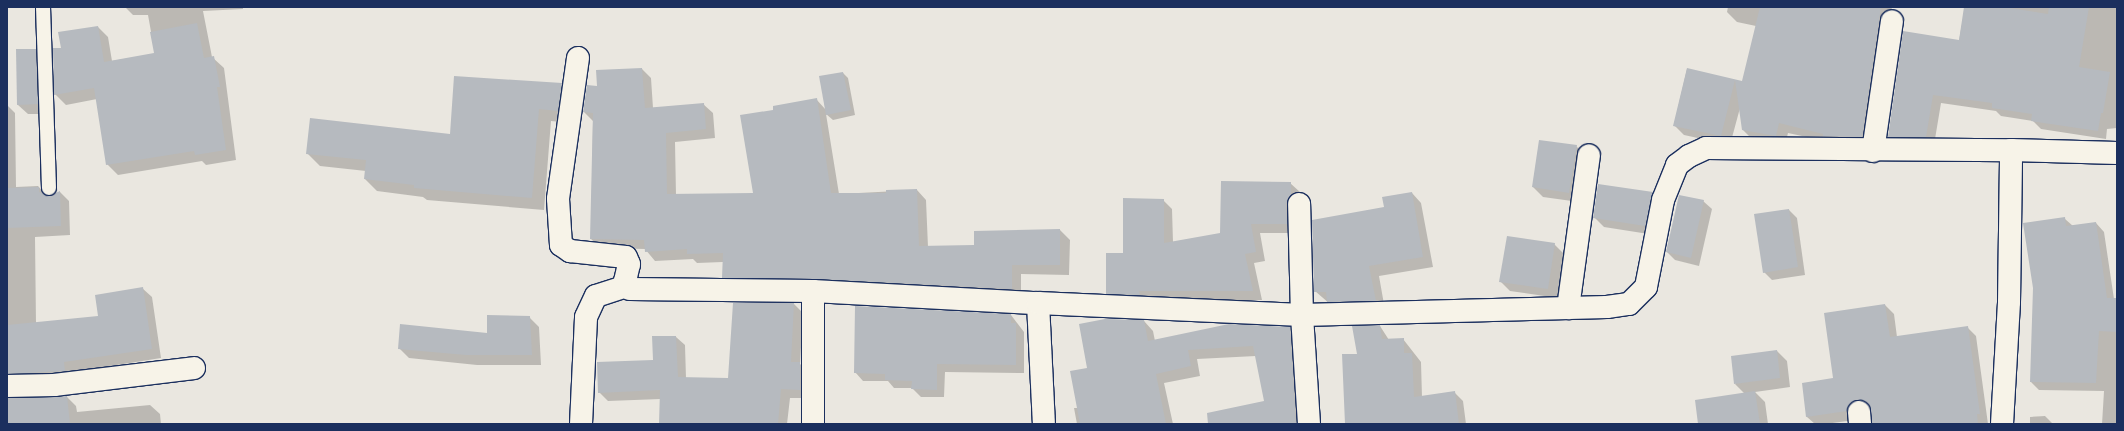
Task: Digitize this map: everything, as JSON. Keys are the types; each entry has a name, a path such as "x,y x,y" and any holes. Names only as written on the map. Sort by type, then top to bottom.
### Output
{"street":[{"path":"1873,151 1892,21"},
{"path":"578,58 558,199 561,245 570,251 626,257 629,264 626,286"},
{"path":"581,424 586,317 596,296 626,286 638,291 813,292 1302,315 1568,308 1629,304 1646,287 1663,200 1677,165 1689,156 1706,148 1873,151 2011,150 2117,153"},
{"path":"2002,424 2009,302 2011,150"},
{"path":"1568,308 1589,155"},
{"path":"1299,204 1302,315 1309,424"},
{"path":"813,292 813,424"},
{"path":"1038,303 1044,424"},
{"path":"7,386 54,385 194,368"}],"lane":[{"path":"43,7 49,188"}],"building":[{"path":"1760,7 1881,7 1862,137 1823,136 1823,134 1779,123 1776,136 1742,130 1735,80 1721,136 1673,126 1687,68 1742,81"},
{"path":"1964,7 2003,7 2048,14 2049,7 2089,7 2079,67 2110,72 2103,113 2101,113 2098,131 2031,121 2032,114 1992,108 1992,103 1933,95 1926,137 1888,137 1903,31 1959,40"},
{"path":"197,23 204,58 214,56 220,87 217,87 226,150 195,155 194,151 106,165 94,88 54,95 53,48 61,48 58,32 98,26 104,62 154,53 150,32"},
{"path":"16,49 36,49 38,104 17,105"},
{"path":"642,68 645,108 704,103 706,129 666,133 667,194 753,193 740,115 773,110 773,106 817,98 831,193 886,193 886,190 917,189 919,246 974,245 974,231 1060,229 1060,265 1012,265 1012,289 814,279 722,278 723,253 687,254 687,249 645,252 644,240 590,239 593,113 583,112 587,85 597,86 596,70"},
{"path":"843,72 851,110 826,115 819,76"},
{"path":"454,76 562,83 558,111 539,109 532,198 414,188 414,185 364,179 366,160 306,154 310,118 450,134"},
{"path":"1539,140 1577,145 1569,193 1532,187"},
{"path":"1221,181 1291,182 1291,195 1286,204 1287,224 1251,224 1256,252 1245,254 1253,291 1139,291 1140,295 1106,294 1106,253 1123,253 1123,198 1164,199 1164,243 1220,233"},
{"path":"1598,184 1653,192 1645,226 1593,218"},
{"path":"39,187 39,192 49,196 60,191 61,226 7,228 7,188"},
{"path":"1412,192 1423,257 1369,266 1376,301 1327,302 1326,292 1314,292 1312,220 1384,207 1382,197"},
{"path":"1679,195 1704,200 1691,258 1666,252"},
{"path":"1789,209 1798,267 1763,273 1754,214"},
{"path":"2065,217 2066,226 2096,222 2107,298 2117,298 2117,332 2099,331 2096,383 2030,382 2033,288 2023,223"},
{"path":"1507,236 1555,243 1548,289 1499,282"},
{"path":"143,287 152,349 64,362 65,371 7,374 7,325 98,316 95,295"},
{"path":"733,303 794,303 791,362 800,362 800,390 781,389 778,424 659,424 660,390 598,393 597,362 653,360 652,336 676,336 678,377 728,378"},
{"path":"1885,304 1890,337 1968,326 1980,414 1977,414 1978,424 1872,424 1869,405 1858,400 1852,402 1847,411 1806,417 1802,383 1833,378 1824,313"},
{"path":"855,306 1011,314 1011,323 1016,323 1016,365 937,364 937,390 911,389 912,381 885,380 885,374 854,373"},
{"path":"487,315 530,316 532,355 466,355 398,349 400,324 487,333"},
{"path":"1105,319 1144,320 1148,341 1229,324 1290,327 1296,424 1208,424 1207,413 1264,401 1253,346 1188,350 1191,366 1156,374 1166,424 1080,424 1070,371 1087,368 1079,324"},
{"path":"1380,325 1382,339 1404,338 1404,353 1412,353 1414,397 1455,391 1459,424 1345,424 1342,354 1357,354 1352,326"},
{"path":"1777,350 1780,378 1734,384 1731,356"},
{"path":"1755,391 1760,424 1698,424 1695,400"},
{"path":"67,396 70,424 7,424 7,398"}]}
